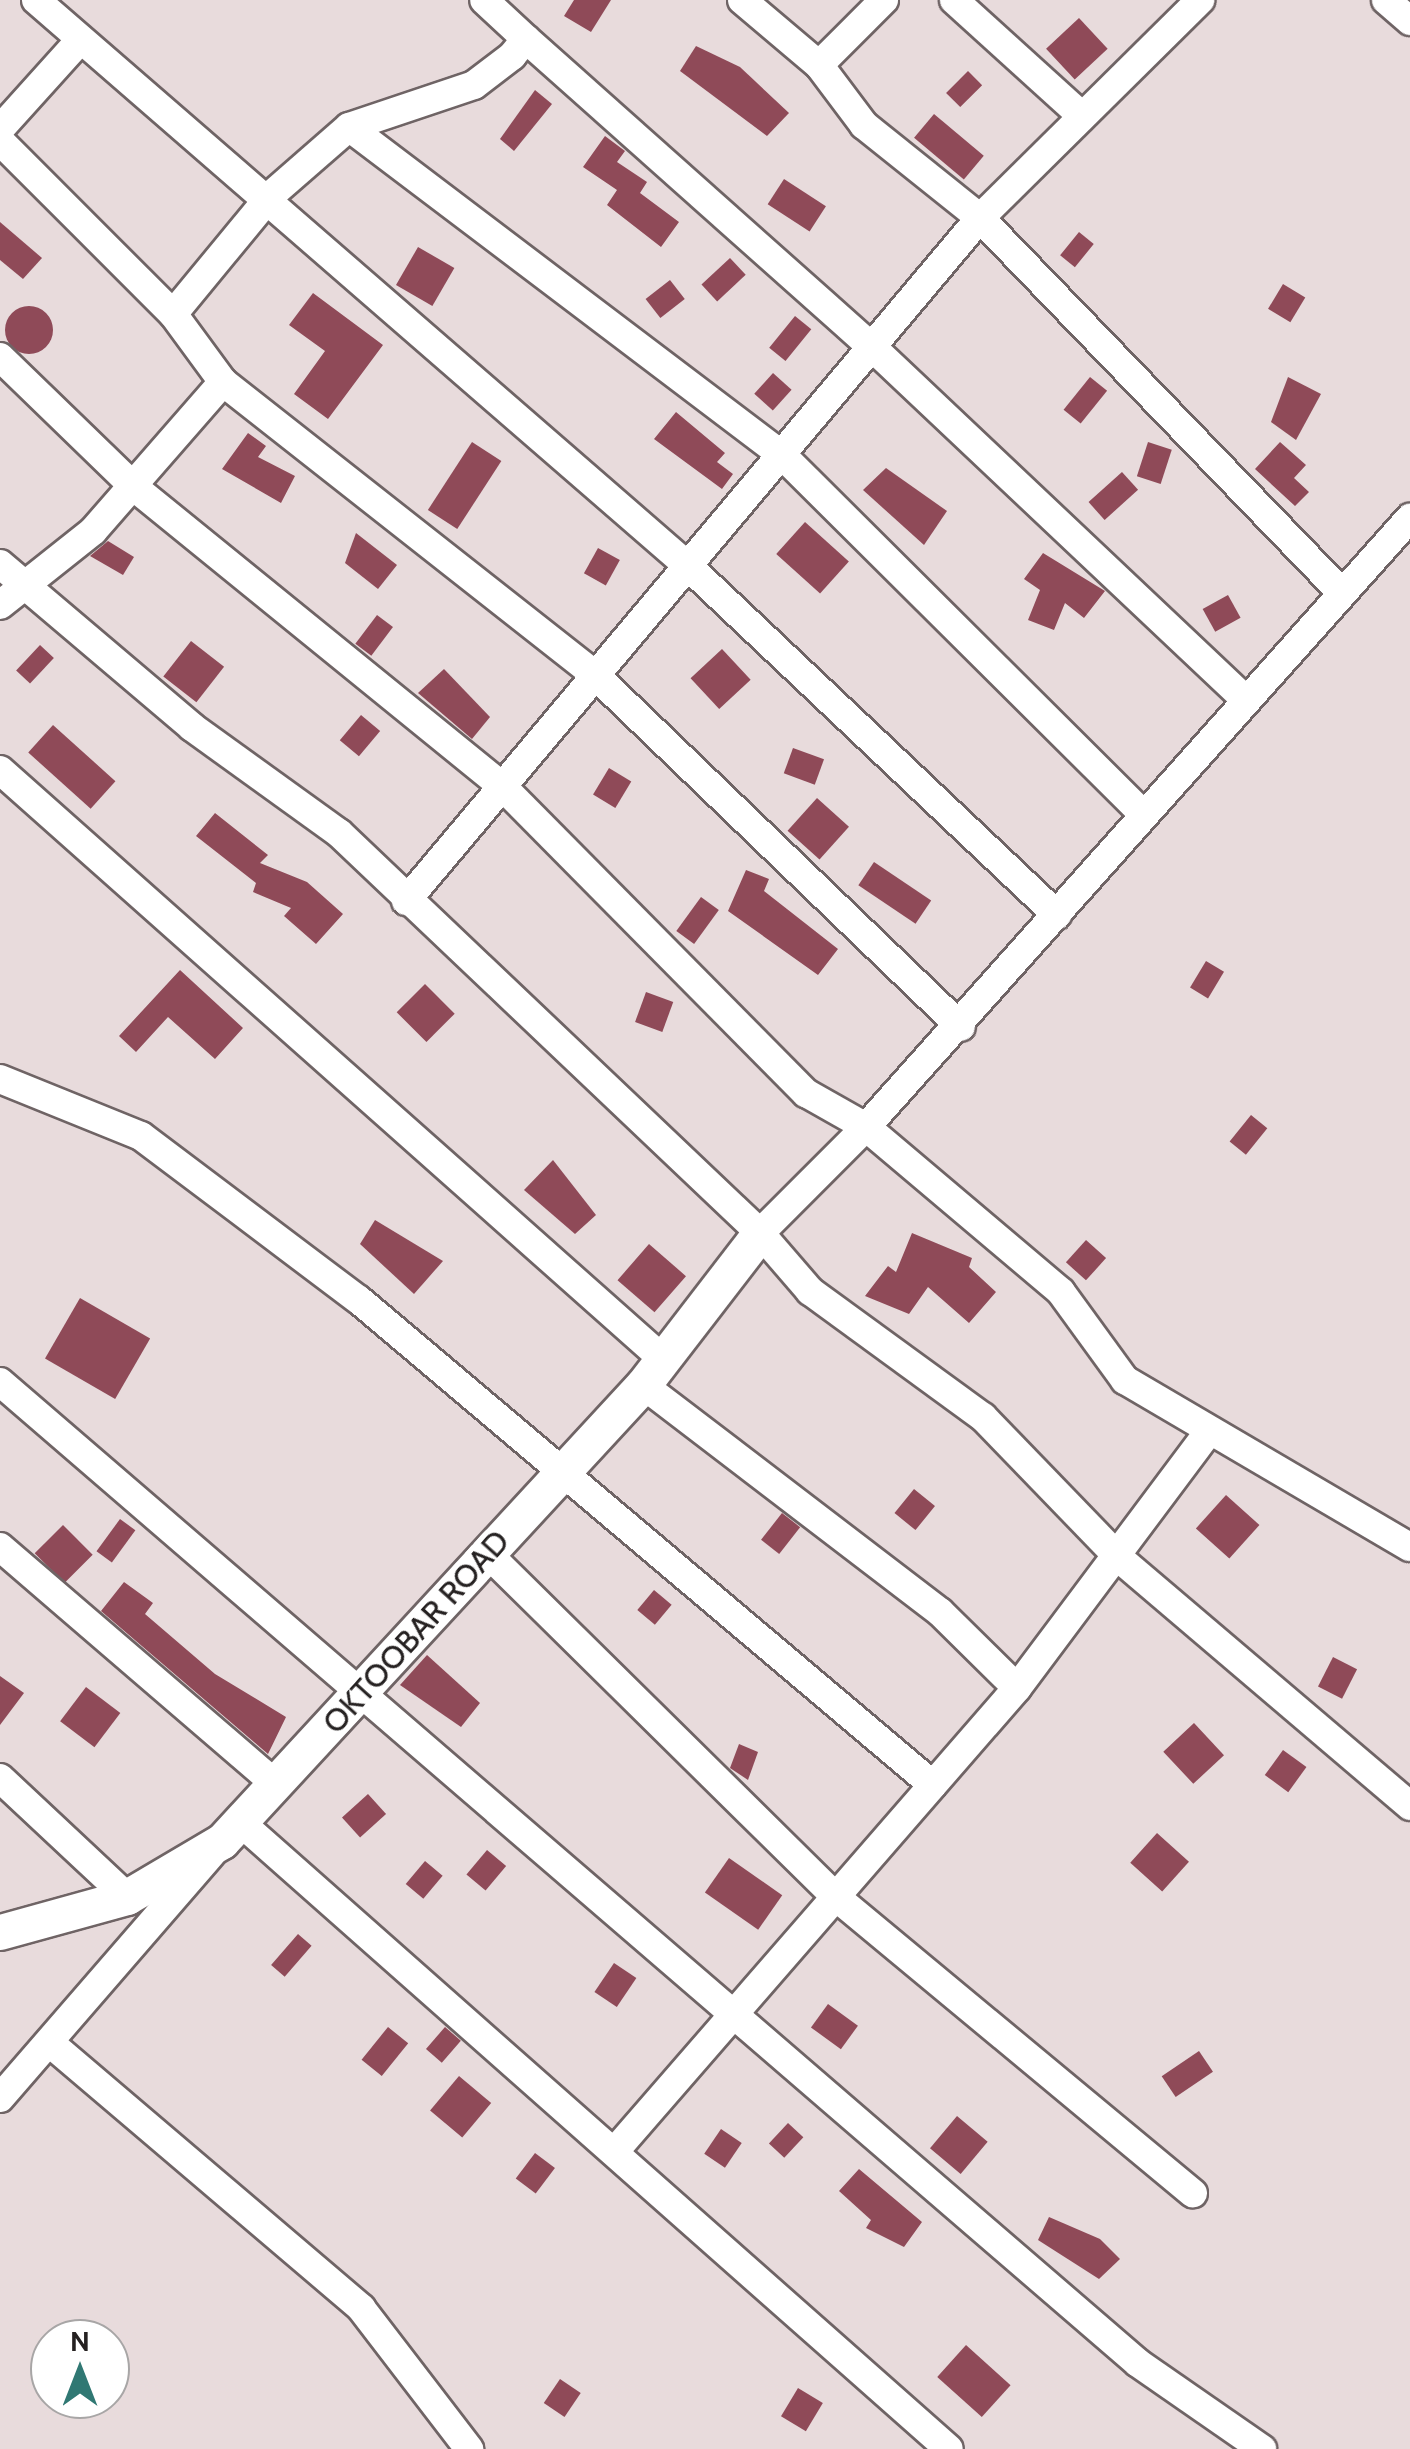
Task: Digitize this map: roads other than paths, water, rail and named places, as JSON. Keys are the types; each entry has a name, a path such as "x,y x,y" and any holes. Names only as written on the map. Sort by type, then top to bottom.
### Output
{"street":[{"path":"36,0 271,195 688,566 1056,915"},
{"path":"484,0 872,346 1246,700"},
{"path":"742,0 819,65 864,125 980,218 1342,593"},
{"path":"819,65 884,0"},
{"path":"954,0 1082,116"},
{"path":"406,901 980,218 1200,0"},
{"path":"1386,0 1410,21"},
{"path":"173,314 271,195 349,127 474,85 526,39"},
{"path":"0,130 80,40"},
{"path":"349,127 782,454 1143,814"},
{"path":"0,142 173,314 223,382 596,676 961,1027"},
{"path":"0,357 134,487 504,787 806,1093 866,1127 1061,1292 1126,1380 1207,1434 1410,1548"},
{"path":"0,606 134,487 223,382"},
{"path":"760,1233 961,1027 1143,814 1410,518"},
{"path":"0,564 192,727 339,833 406,901 760,1233 810,1291 984,1417 1120,1559 1410,1806"},
{"path":"0,770 654,1373 940,1612 1017,1688"},
{"path":"0,1079 141,1136 360,1300 559,1474 933,1785"},
{"name":"OKTOOBAR ROAD","path":"0,1932 127,1897 231,1832 358,1699 486,1553 654,1373 760,1233"},
{"path":"0,1382 358,1699 736,2012 1138,2363 1262,2449"},
{"path":"614,2152 1017,1688 1120,1559 1207,1434"},
{"path":"0,1546 276,1784"},
{"path":"486,1553 836,1896 1193,2192"},
{"path":"0,1778 127,1897"},
{"path":"0,2098 231,1832 614,2152 949,2449"},
{"path":"50,2043 360,2308 469,2449"}]}
